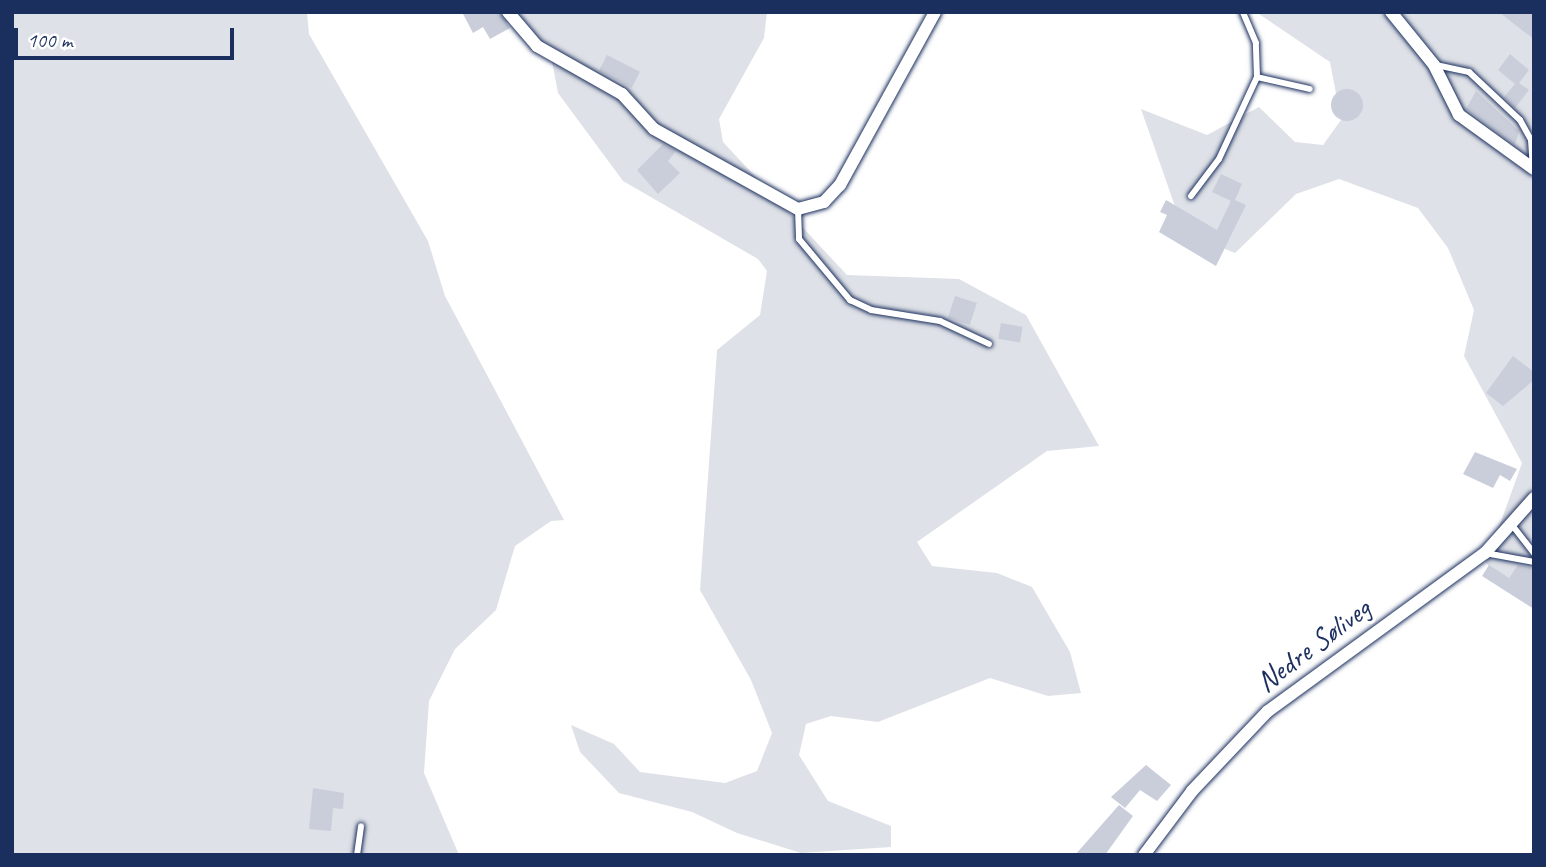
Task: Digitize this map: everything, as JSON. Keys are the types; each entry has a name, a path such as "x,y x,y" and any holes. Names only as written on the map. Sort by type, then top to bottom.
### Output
{"street":[{"path":"508,12 537,46 622,94 654,129 798,209 824,202 840,185 935,12"},
{"path":"1391,12 1434,65 1459,115 1534,169"},
{"name":"Nedre Søliveg","path":"1144,855 1192,791 1268,711 1485,553 1534,498"}],"lane":[{"path":"1191,196 1219,159 1258,77 1256,43 1243,12"},
{"path":"1434,65 1469,72 1520,120 1531,140 1534,169"},
{"path":"1258,77 1310,89"},
{"path":"798,209 799,239 850,300 871,310 940,321 989,344"},
{"path":"1512,525 1534,553"},
{"path":"1485,553 1534,562"},
{"path":"357,855 361,826"}],"shaded area":[{"path":"12,12 307,12 309,34 428,241 445,296 564,520 551,521 515,546 496,610 455,649 429,701 424,773 459,855 12,855"},
{"path":"463,12 767,12 764,38 719,119 723,142 847,275 959,279 1026,315 1099,446 1047,451 917,542 932,566 997,573 1032,587 1070,652 1081,693 1048,696 990,678 878,722 831,716 806,724 799,755 828,801 891,826 891,847 801,853 737,833 692,812 619,793 580,752 571,725 614,744 640,772 725,783 757,771 772,733 751,680 700,590 717,350 760,315 767,271 758,259 623,181 558,93 550,51 527,27"},
{"path":"1256,12 1534,12 1534,608 1486,563 1522,463 1464,356 1474,310 1448,248 1418,208 1339,179 1296,194 1235,253 1210,243 1177,212 1141,109 1207,135 1259,107 1295,142 1323,145 1341,120 1330,62"}],"building":[{"path":"462,12 499,12 510,28 490,39 483,27 473,33"},
{"path":"1499,12 1534,12 1534,39 1523,31"},
{"path":"1510,54 1529,70 1519,83 1529,90 1515,108 1504,97 1515,84 1498,70"},
{"path":"607,55 640,72 632,88 599,71"},
{"path":"1347,89 1358,94 1363,105 1358,116 1347,121 1336,116 1331,105 1336,94"},
{"path":"1476,91 1519,131 1515,145 1466,109"},
{"path":"663,144 676,151 668,161 680,173 658,194 637,170"},
{"path":"1221,174 1242,184 1235,200 1246,205 1216,266 1159,232 1167,215 1160,212 1166,200 1217,230 1231,201 1212,192"},
{"path":"955,296 977,303 970,325 948,318"},
{"path":"1001,323 1023,327 1020,343 998,339"},
{"path":"1513,356 1534,372 1534,380 1503,406 1486,393"},
{"path":"1475,452 1517,469 1510,481 1500,475 1493,488 1463,474"},
{"path":"1489,565 1509,578 1518,565 1534,568 1534,609 1482,576"},
{"path":"1146,765 1171,785 1157,801 1140,790 1125,808 1111,797"},
{"path":"313,788 344,793 343,809 333,808 331,831 309,829"},
{"path":"1119,805 1133,816 1105,855 1075,855"}]}
